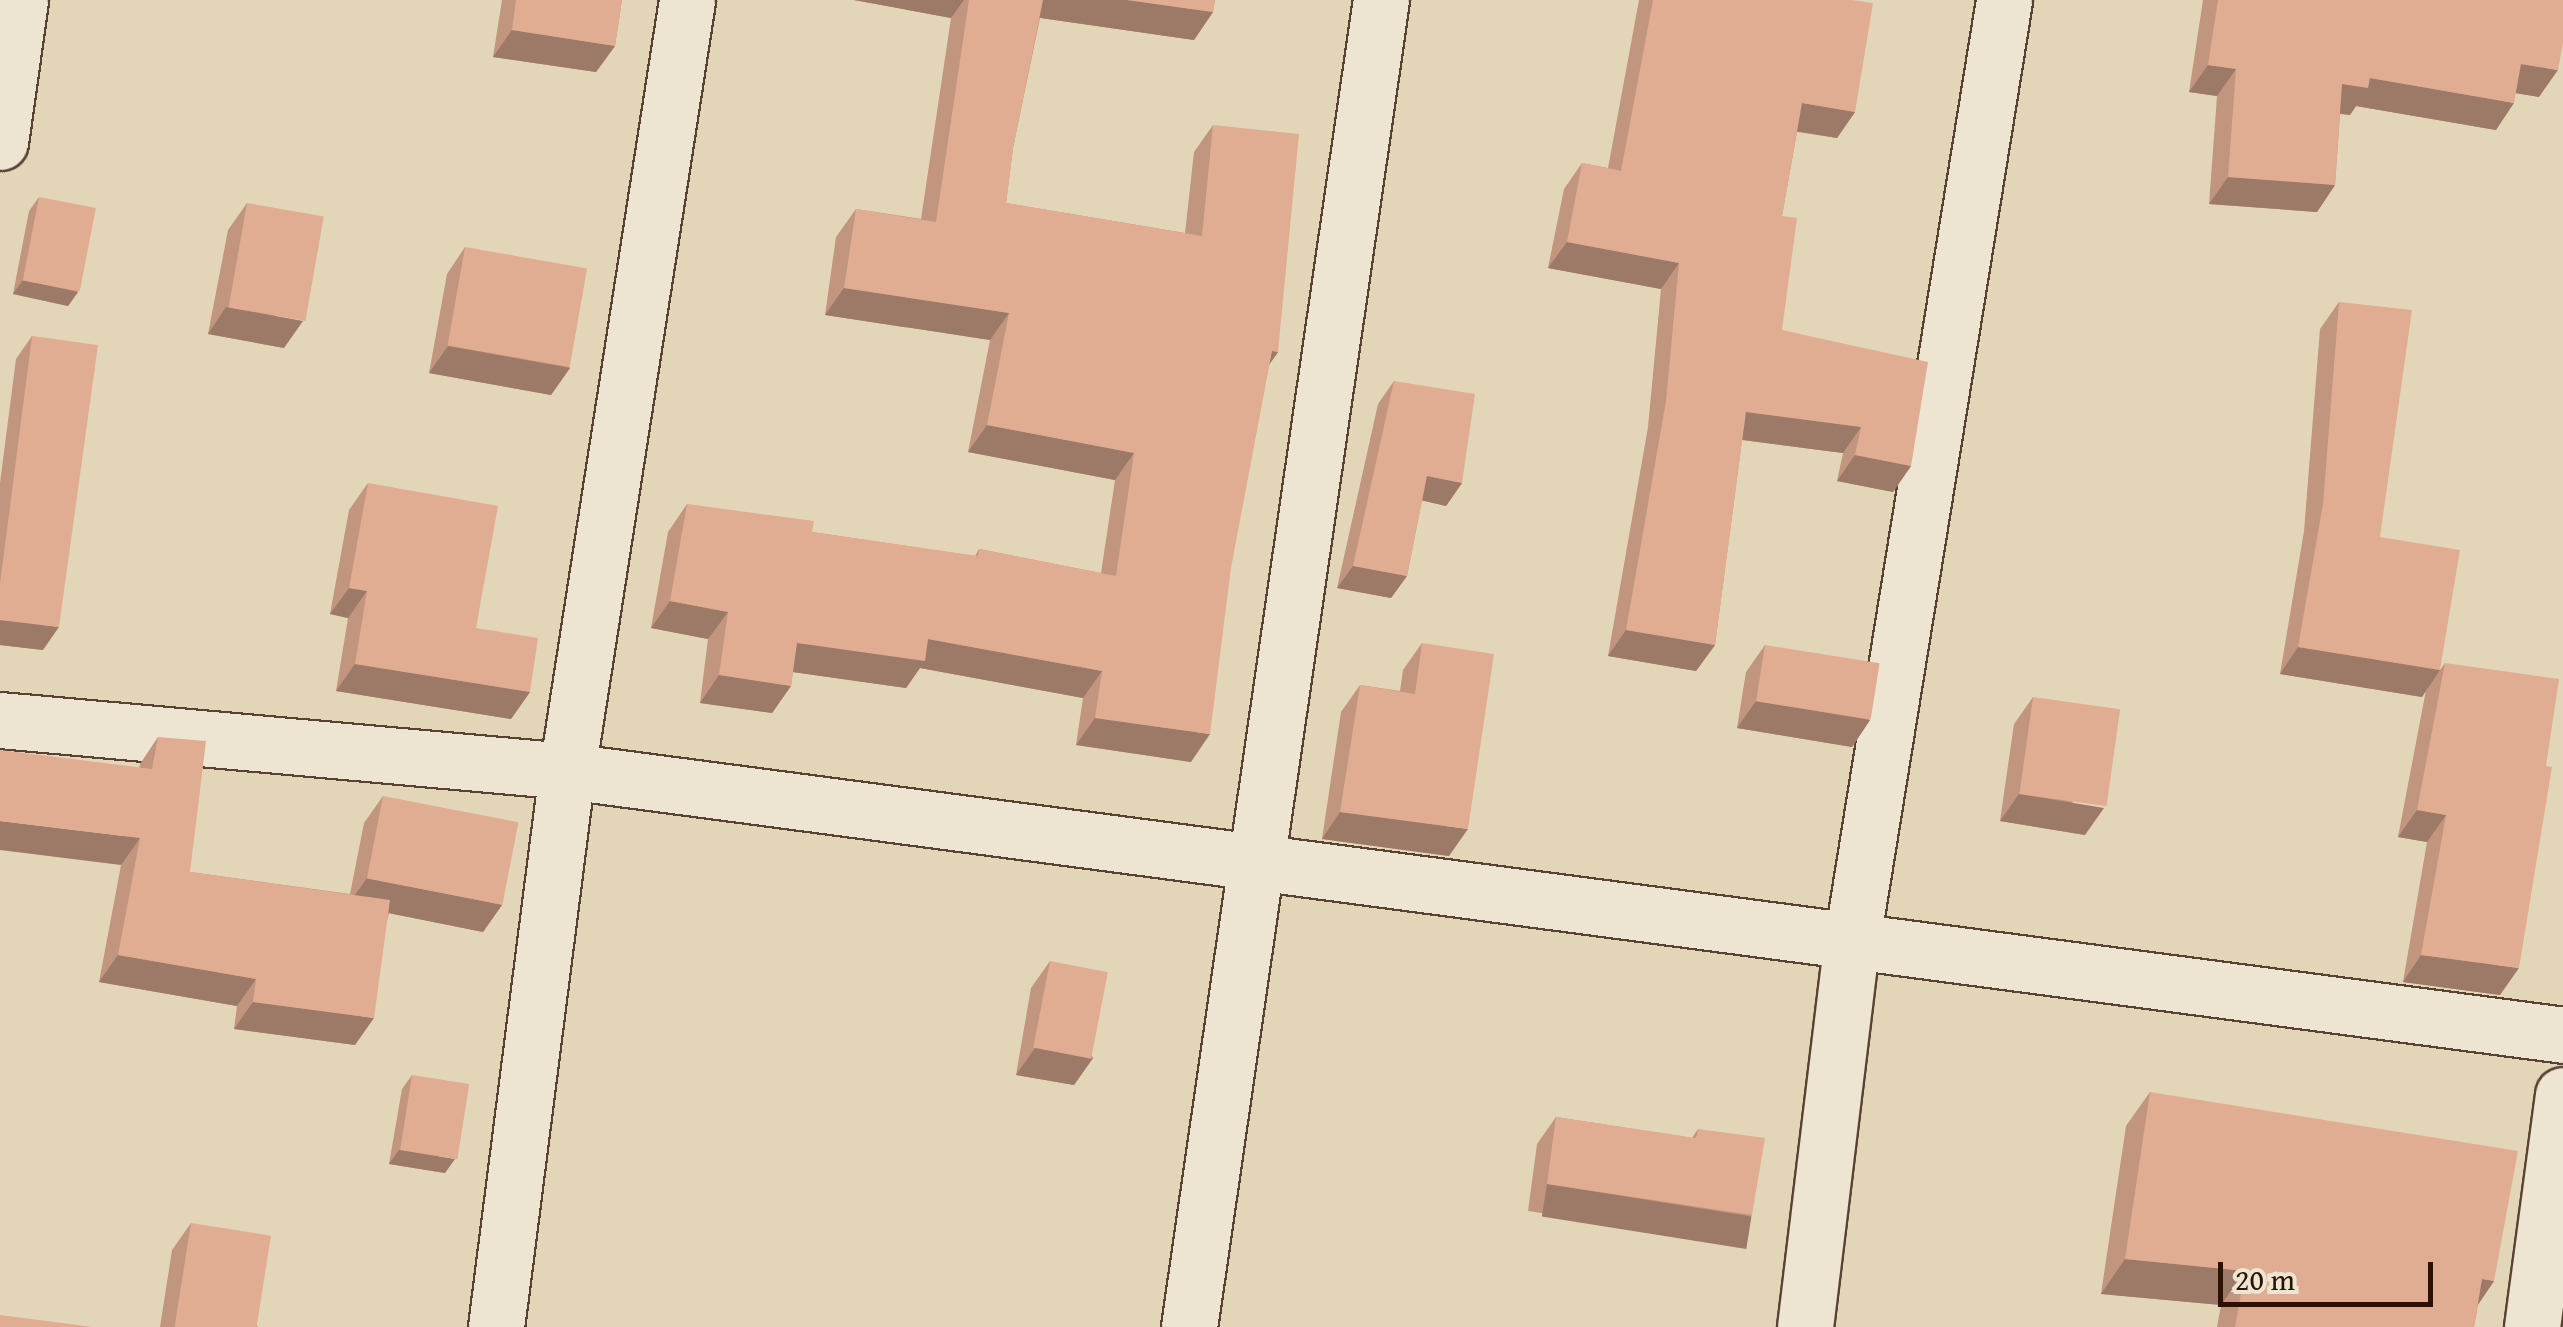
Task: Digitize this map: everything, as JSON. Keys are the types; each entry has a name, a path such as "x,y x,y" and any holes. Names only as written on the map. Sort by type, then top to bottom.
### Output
{"street":[{"path":"0,142 20,0"},
{"path":"496,1327 568,771 687,0"},
{"path":"1189,1327 1253,862 1381,0"},
{"path":"1805,1327 1852,940 2004,0"},
{"path":"0,720 568,771 2563,1035"},
{"path":"2532,1327 2563,1095"}],"building":[{"path":"516,0 622,0 615,46 512,30"},
{"path":"969,0 1043,0 1006,203 1202,236 1213,125 1299,134 1278,352 1272,351 1231,568 1210,734 1095,718 1102,671 928,639 925,661 797,643 791,686 719,675 728,612 670,601 687,504 814,521 812,532 978,556 979,549 1116,576 1134,453 987,425 1009,313 844,288 856,209 936,222"},
{"path":"1127,0 1215,0 1213,12"},
{"path":"1653,0 1873,3 1855,112 1802,103 1782,216 1797,218 1782,330 1928,362 1911,466 1855,455 1861,427 1746,412 1715,645 1626,630 1666,401 1679,263 1567,242 1582,163 1621,171"},
{"path":"2218,0 2563,0 2563,43 2558,70 2521,64 2514,103 2370,78 2368,88 2342,84 2335,185 2228,177 2236,69 2208,65"},
{"path":"39,197 96,208 80,292 23,280"},
{"path":"247,203 324,217 305,321 229,307"},
{"path":"465,247 587,269 570,367 448,345"},
{"path":"2339,302 2412,310 2380,537 2460,550 2440,670 2298,647 2323,504"},
{"path":"32,336 98,345 59,627 0,620 0,584"},
{"path":"1394,381 1475,394 1462,483 1427,476 1407,576 1353,566"},
{"path":"368,483 498,506 476,628 538,638 530,692 355,664 367,591 349,588"},
{"path":"1422,643 1494,654 1468,829 1340,812 1360,685 1415,694"},
{"path":"1765,645 1880,663 1871,719 1756,701"},
{"path":"2445,663 2559,679 2546,766 2552,767 2519,968 2421,955 2446,815 2417,810"},
{"path":"2033,697 2120,709 2107,806 2019,794"},
{"path":"158,737 206,741 190,872 390,900 374,1018 253,1002 256,979 118,955 140,838 0,821 0,750 152,769"},
{"path":"383,796 518,822 502,905 367,878"},
{"path":"1050,961 1108,972 1091,1059 1033,1047"},
{"path":"412,1075 469,1084 457,1159 400,1150"},
{"path":"2150,1092 2518,1151 2494,1281 2482,1279 2474,1327 2235,1327 2245,1271 2125,1259"},
{"path":"1556,1117 1696,1138 1698,1129 1765,1138 1752,1215 1547,1184"},
{"path":"191,1223 271,1236 257,1327 175,1327"},
{"path":"0,1315 93,1327 0,1327"}]}
